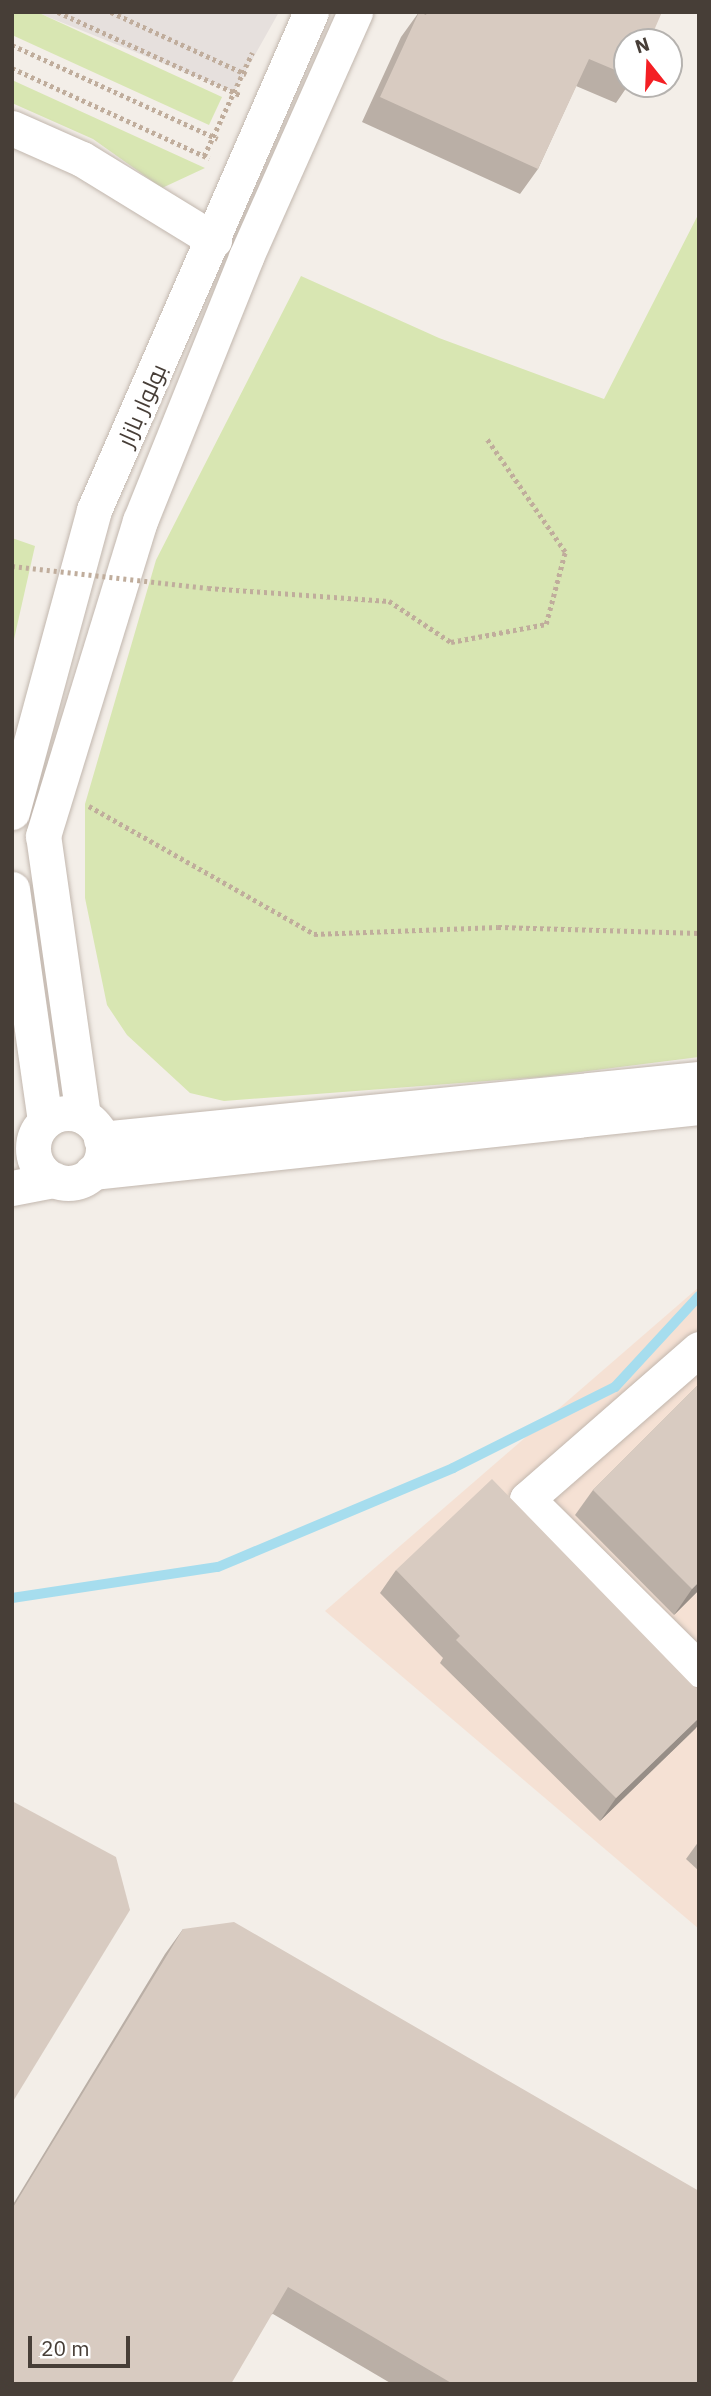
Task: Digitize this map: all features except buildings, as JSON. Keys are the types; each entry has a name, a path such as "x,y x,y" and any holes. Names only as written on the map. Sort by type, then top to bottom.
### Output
{"street":[{"name":"بولوار بازار","path":"12,812 94,510 214,240 311,12"},
{"path":"92,1172 92,1127 43,836 140,521 246,257 355,12"},
{"path":"12,128 82,159 214,240"},
{"path":"12,889 30,1142 44,1175 54,1180"},
{"path":"30,1142 62,1113 92,1127 699,1079"},
{"path":"12,1188 54,1180 82,1180 92,1172 699,1107"},
{"path":"699,1349 527,1499 699,1669"}],"path":[{"path":"58,12 250,100"},
{"path":"111,12 251,76"},
{"path":"12,45 229,144"},
{"path":"204,156 254,49"},
{"path":"12,68 220,163"},
{"path":"12,565 208,588 389,601 451,642 546,624 565,552 486,438"},
{"path":"85,804 314,934 498,927 699,933"}],"shaded area":[{"path":"36,12 279,12 234,92"},
{"path":"699,1287 699,1929 325,1611"}],"green space":[{"path":"12,12 37,12 222,97 209,125 12,35"},
{"path":"12,80 205,168 162,188 93,139 12,103"},
{"path":"699,213 699,1057 541,1077 224,1101 190,1093 127,1035 107,1005 85,898 85,804 156,560 301,276 439,338 604,399"},
{"path":"12,538 35,546 12,648"}],"waterway":[{"path":"12,1598 218,1567 453,1468 615,1387 699,1296"}]}
